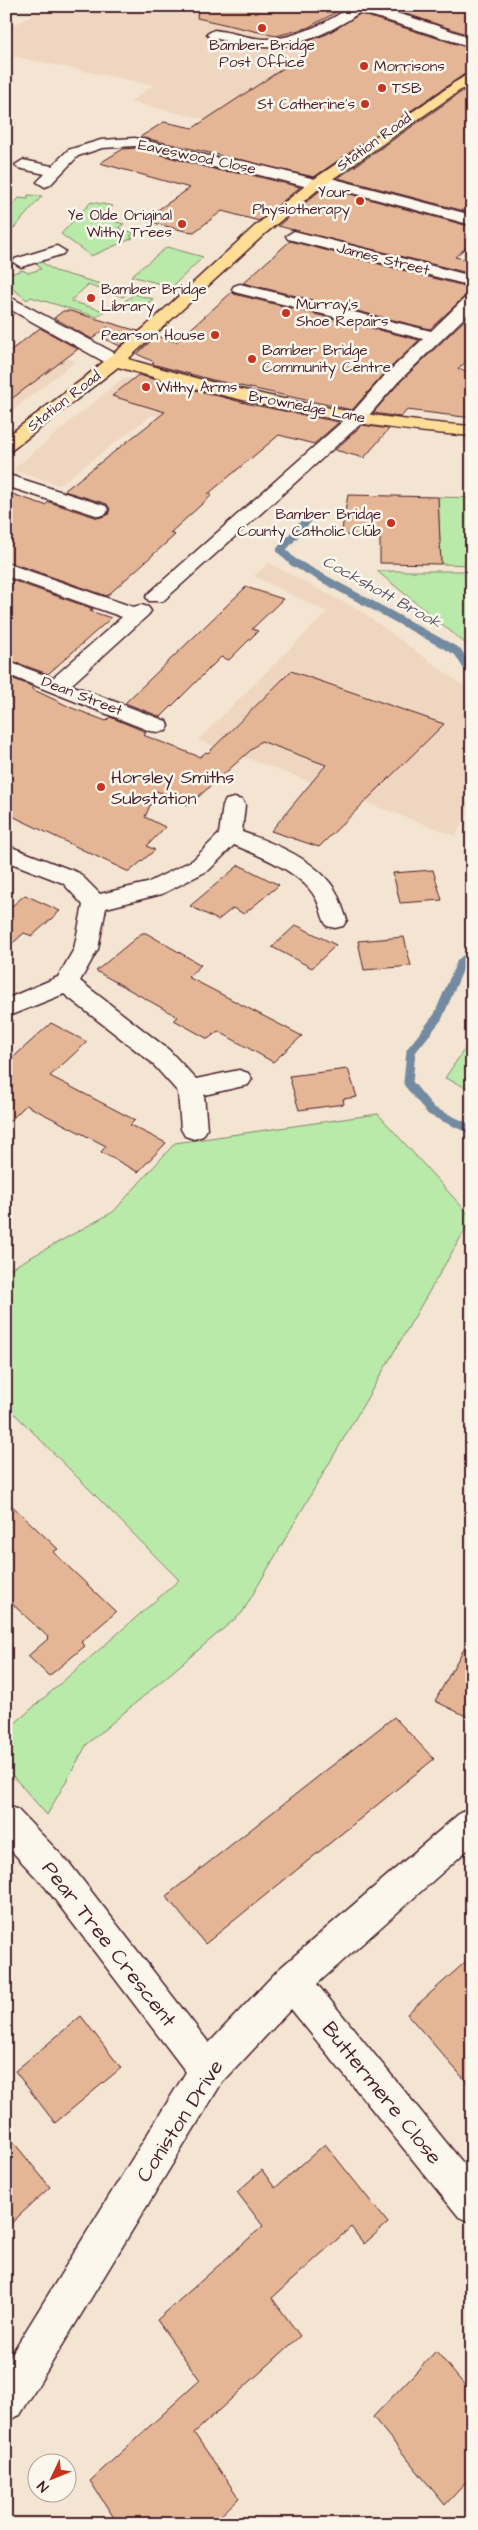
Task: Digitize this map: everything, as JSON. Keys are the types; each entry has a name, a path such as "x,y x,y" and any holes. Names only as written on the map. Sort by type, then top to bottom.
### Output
{"main road":[{"name":"Station Road","path":"6,446 116,361 189,298 261,229 319,182 468,82"},
{"name":"Brownedge Lane","path":"116,361 170,377 250,396 401,424 472,431"}],"street":[{"path":"214,34 263,43 284,41 296,38 349,14 354,7 398,18 472,43"},
{"name":"Eaveswood Close","path":"45,182 73,153 101,144 136,142 221,164 243,166 319,182 472,220"},
{"path":"23,166 55,170"},
{"name":"James Street","path":"294,236 472,281"},
{"path":"6,251 27,266 57,251"},
{"path":"240,289 436,337"},
{"path":"6,300 116,361"},
{"path":"156,597 358,417 392,378 472,300"},
{"path":"6,480 99,510"},
{"path":"6,569 138,613 57,686"},
{"name":"Dean Street","path":"6,667 158,726"},
{"path":"95,903 154,889 201,865 230,836 234,804"},
{"path":"230,836 256,844 301,870 324,892 335,920"},
{"path":"6,852 71,878 95,903"},
{"path":"6,1009 67,983 86,949 95,903"},
{"path":"67,983 160,1056 191,1089 194,1128"},
{"path":"191,1089 239,1078"},
{"name":"Pear Tree Crescent","path":"6,1821 58,1876 208,2071"},
{"name":"Coniston Drive","path":"6,2401 208,2071 292,1982 472,1824"},
{"name":"Buttermere Close","path":"292,1982 472,2204"}],"shaded area":[{"path":"51,6 472,6 472,67 305,187 197,159 239,127 130,102 153,85 6,55 6,29"},
{"path":"6,343 76,361 6,415"},
{"path":"123,378 133,379 209,431 152,415 59,485 12,470"},
{"path":"269,563 362,612 472,692 472,799 456,836 198,740 327,612 254,576"}],"green space":[{"path":"28,195 42,196 14,228 6,231 6,213 19,198 28,199"},
{"path":"91,202 113,206 101,218 124,224 118,228 135,233 130,236 133,238 91,256 61,234"},
{"path":"167,247 203,257 172,287 131,276"},
{"path":"40,261 55,271 129,292 123,297 88,285 70,301 104,311 97,317 31,297 27,300 6,283 6,275 23,270 28,273 41,269 35,262"},
{"path":"134,294 153,299 140,309 128,306 125,301"},
{"path":"438,497 472,498 472,565 441,564"},
{"path":"377,571 472,571 472,649"},
{"path":"472,1038 472,1090 445,1078"},
{"path":"378,1114 472,1218 242,1613 87,1744 47,1815 6,1768 6,1731 179,1580 6,1405 6,1271 113,1212 175,1143"}],"building":[{"path":"198,6 343,6 344,8 307,28 276,36 197,18"},
{"path":"371,6 472,6 472,36 410,15"},
{"path":"360,14 472,49 472,69 314,177 140,137 164,122 193,128 317,46 303,43 327,34"},
{"path":"463,91 472,93 472,213 338,178"},
{"path":"135,148 221,171 243,173 300,187 259,221 222,211 194,232 185,231 143,220 190,188 100,163 123,149"},
{"path":"324,187 472,227 472,242 455,257 472,261 472,274 278,226"},
{"path":"290,241 472,288 472,294 465,296 430,329 243,283"},
{"path":"232,292 419,340 385,373 352,410 213,380 152,364 154,362 137,354 156,336 176,342"},
{"path":"63,311 70,311 138,331 120,346 103,338 108,327 92,339 54,318"},
{"path":"472,313 472,356 458,369 472,372 472,418 407,410 401,417 373,413 399,383"},
{"path":"40,328 78,349 6,403 6,354"},
{"path":"138,375 249,404 339,422 314,444 279,435 208,494 212,495 170,533 175,535 107,596 6,561 6,492 45,505 49,502 98,518 108,515 110,509 107,504 64,491 165,412 112,396"},
{"path":"362,425 389,429 364,458 335,450"},
{"name":"Bamber Bridge County Catholic Club","path":"348,495 438,497 441,564 380,563 380,536 341,535"},
{"path":"6,578 93,609 90,611 111,618 48,674 6,659"},
{"path":"246,587 283,599 252,629 258,631 229,660 221,657 161,717 125,703"},
{"path":"291,671 444,724 319,847 271,831 326,765 261,741 188,806 182,800 156,791 145,817 165,827 147,846 155,850 129,872 6,813 6,676 34,687 32,689 72,708 106,721 110,717 146,732 143,735 200,757 206,752 208,753"},
{"path":"239,865 279,885 244,914 233,908 218,920 190,906"},
{"path":"433,870 442,900 400,903 393,873"},
{"path":"25,895 60,911 32,936 24,933 6,949 6,911"},
{"path":"296,925 336,945 312,968 272,947"},
{"path":"142,933 146,933 201,965 188,977 302,1036 273,1062 218,1031 208,1039 174,1020 178,1017 96,971"},
{"path":"404,937 411,966 364,970 358,941"},
{"path":"51,1023 87,1042 50,1076 135,1120 130,1125 166,1143 138,1172 101,1152 106,1146 26,1105 6,1125 6,1064"},
{"path":"348,1069 357,1097 343,1099 344,1104 299,1110 289,1076"},
{"path":"6,1500 58,1549 53,1552 116,1612 81,1642 85,1646 49,1676 28,1656 49,1638 6,1598"},
{"path":"472,1634 472,1719 435,1701"},
{"path":"394,1717 434,1759 205,1944 166,1896"},
{"path":"472,1956 472,2088 407,2014"},
{"path":"81,2016 121,2068 55,2123 15,2071"},
{"path":"6,2133 50,2187 6,2228"},
{"path":"325,2144 388,2223 364,2244 351,2227 272,2298 300,2336 194,2433 239,2498 212,2524 118,2524 90,2481 200,2380 157,2320 263,2226 237,2192 262,2170 275,2188"},
{"path":"436,2351 472,2394 472,2476 445,2505 373,2417"}],"waterway":[{"name":"Cockshott Brook","path":"308,519 281,550 293,562 458,652 472,675"},
{"name":"Cockshott Brook","path":"472,953 461,963 438,1017 411,1051 408,1083 431,1111 472,1130"}],"place":[{"name":"Bamber Bridge Post Office","path":"262,28"},
{"name":"Morrisons","path":"364,66"},
{"name":"TSB","path":"382,88"},
{"name":"St Catherine's","path":"365,104"},
{"name":"Your Physiotherapy","path":"360,201"},
{"name":"Ye Olde Original Withy Trees","path":"182,224"},
{"name":"Bamber Bridge Library","path":"91,298"},
{"name":"Murray's Shoe Repairs","path":"286,313"},
{"name":"Pearson House","path":"215,335"},
{"name":"Bamber Bridge Community Centre","path":"252,359"},
{"name":"Withy Arms","path":"146,387"},
{"name":"Bamber Bridge County Catholic Club","path":"391,523"},
{"name":"Horsley Smiths Substation","path":"101,787"}]}
